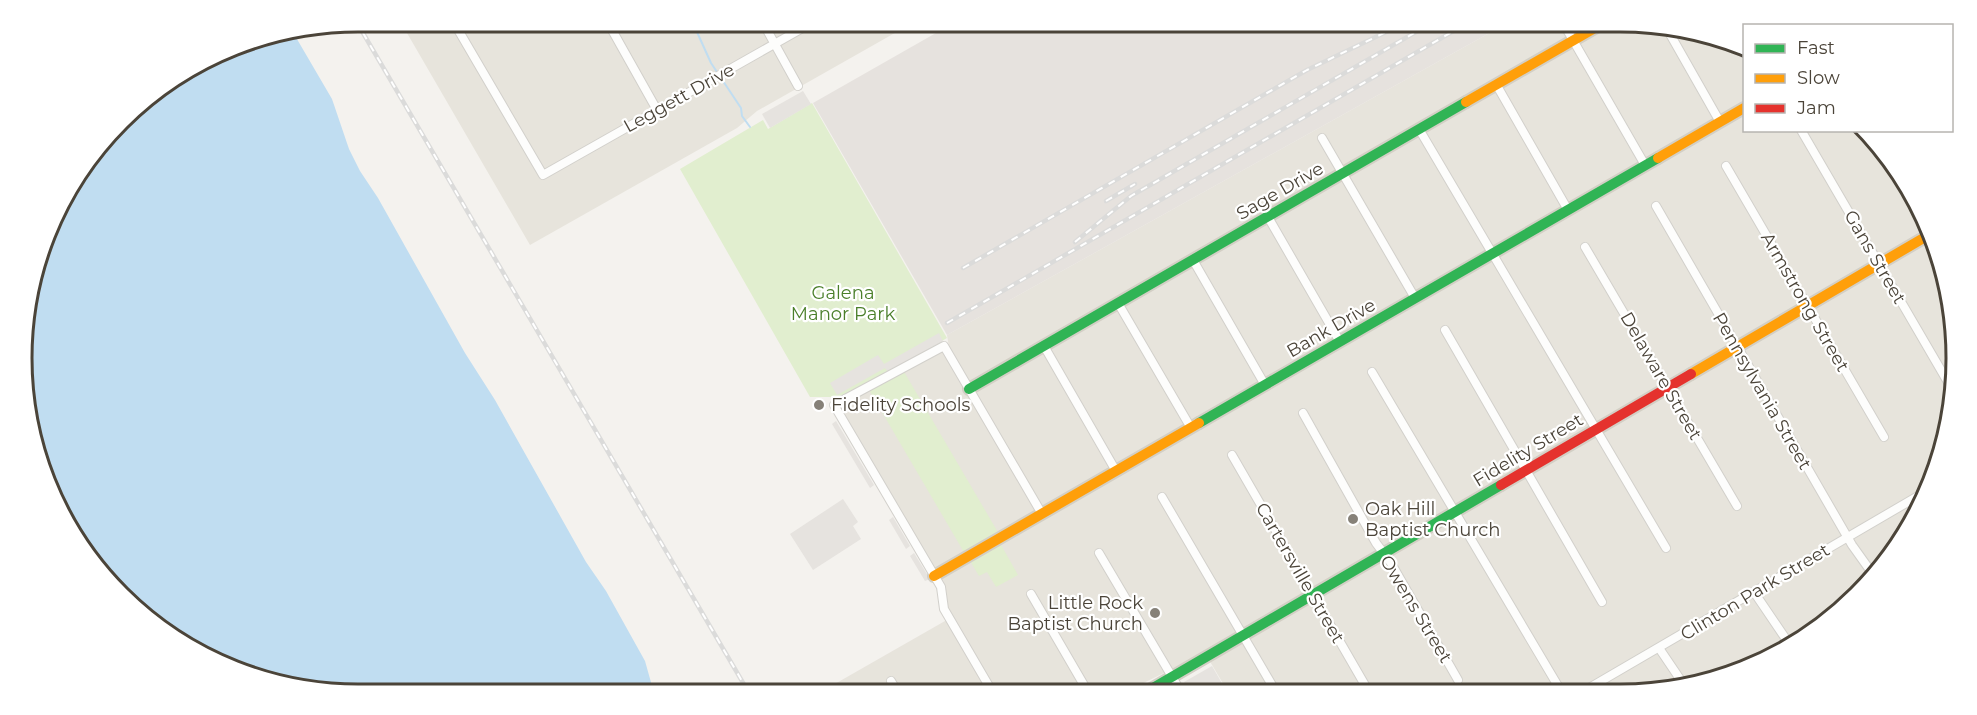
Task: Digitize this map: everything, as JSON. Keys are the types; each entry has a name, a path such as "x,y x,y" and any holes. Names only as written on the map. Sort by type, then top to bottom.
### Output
{"street":[{"name":"Leggett Drive","path":"459,32 543,175 795,32"},
{"path":"613,32 657,110"},
{"path":"768,32 798,86"},
{"path":"1568,32 1645,165"},
{"name":"Sage Drive","path":"969,389 1587,32"},
{"path":"1671,36 1720,122"},
{"path":"1497,84 1568,210"},
{"name":"Bank Drive","path":"934,576 1743,109"},
{"path":"1419,129 1666,548"},
{"name":"Gans Street","path":"1802,132 1945,379"},
{"path":"1322,138 1415,298"},
{"name":"Armstrong Street","path":"1726,166 1884,438"},
{"name":"Pennsylvania Street","path":"1656,206 1848,537 1868,568"},
{"path":"1268,217 1340,342"},
{"name":"Fidelity Street","path":"1160,684 1923,239"},
{"name":"Delaware Street","path":"1585,247 1737,506"},
{"path":"1193,260 1265,385"},
{"path":"1118,303 1191,428"},
{"path":"1444,330 1602,602"},
{"path":"988,684 944,609 943,594 934,576 834,405 944,346 1042,514"},
{"path":"1044,346 1116,471"},
{"path":"1372,372 1557,684"},
{"name":"Owens Street","path":"1303,413 1376,543 1391,563 1458,680"},
{"name":"Cartersville Street","path":"1232,455 1365,684"},
{"path":"1162,497 1271,684"},
{"name":"Clinton Park Street","path":"1596,684 1913,499"},
{"path":"1099,553 1177,684"},
{"path":"1754,592 1786,638"},
{"path":"1031,594 1083,684"},
{"path":"1659,648 1679,678"}],"shaded area":[{"path":"406,32 897,32 757,111 737,128 530,245"},
{"path":"938,32 1491,32 947,335 813,103"},
{"path":"1491,32 1641,32 1683,38 1743,56 1743,132 1855,132 1865,143 1891,176 1921,233 1939,294 1946,358 1943,400 1928,462 1912,502 1891,539 1878,556 1850,588 1801,629 1744,659 1704,672 1662,681 1620,684 1223,684 1205,653 1141,684 835,684 952,617 947,606 946,590 841,408 847,400 949,347 947,335"},
{"path":"803,91 811,104 770,128 762,114"},
{"path":"939,333 943,341 888,372 885,368 837,395 830,383 878,355 884,364"},
{"path":"836,421 874,485 870,488 832,424"},
{"path":"843,499 858,522 853,526 861,539 813,570 790,534"},
{"path":"893,517 910,546 906,549 889,520"},
{"path":"914,553 930,579 925,581 910,556"},
{"path":"1212,666 1222,684 1185,684 1184,682"}],"green space":[{"name":"Galena Manor Park","path":"812,103 947,338 840,400 837,397 810,397 680,169 763,120 768,129"},
{"path":"903,370 999,534 965,554 869,390"},
{"path":"1000,543 1018,575 996,587 987,572 979,576 970,561"}],"water":[{"path":"296,38 332,99 349,149 360,171 378,198 465,353 495,400 586,562 606,591 645,661 651,684 358,684 315,681 253,666 213,650 176,629 127,588 86,539 56,482 43,442 34,400 32,336 43,273 65,213 86,176 127,127 159,99 194,75 233,56"}],"waterway":[{"path":"697,32 711,63 741,108 742,116 750,127"}],"railway":[{"path":"362,32 744,684"},
{"path":"963,268 1307,70 1386,32"},
{"path":"1075,242 1131,196 1416,32"},
{"path":"947,323 1452,32"},
{"path":"1106,201 1135,184"}],"traffic: fast":[{"path":"969,389 1466,102"},
{"path":"1199,423 1658,158"},
{"path":"1160,684 1501,485"}],"traffic: slow":[{"path":"1466,102 1588,32"},
{"path":"1658,158 1743,109"},
{"path":"1691,374 1923,238"},
{"path":"934,576 1199,423"}],"traffic: jam":[{"path":"1501,485 1691,374"}],"place":[{"name":"Fidelity Schools","path":"819,405"},
{"name":"Oak Hill Baptist Church","path":"1353,519"},
{"name":"Little Rock Baptist Church","path":"1155,613"}]}
